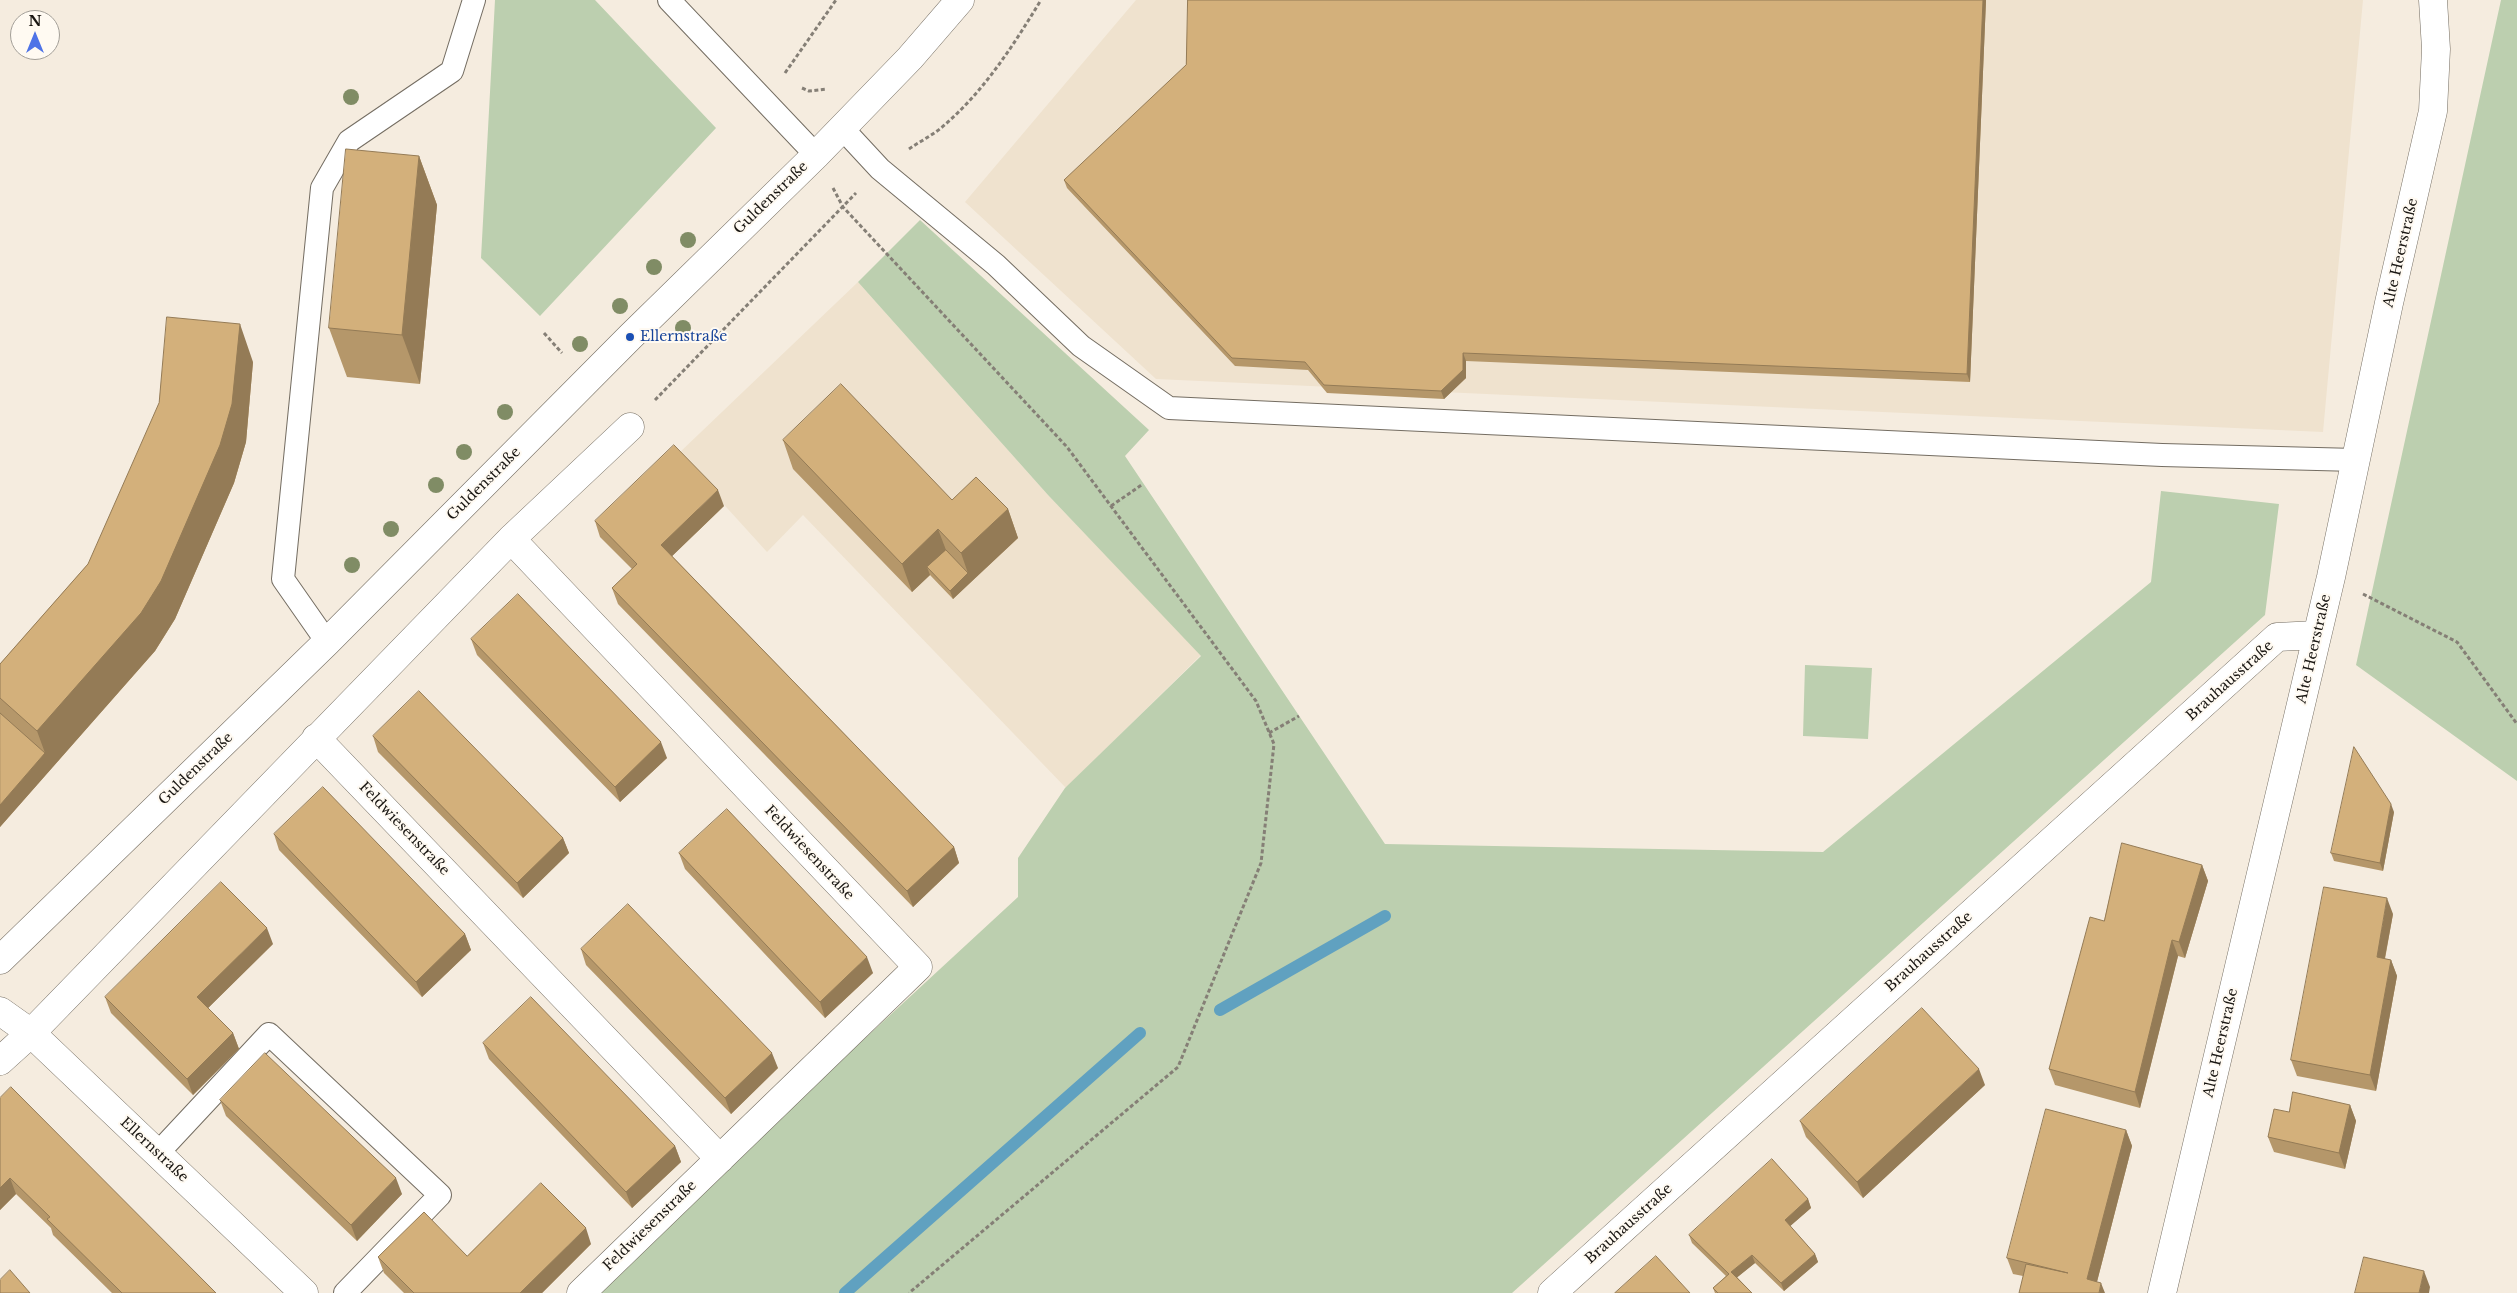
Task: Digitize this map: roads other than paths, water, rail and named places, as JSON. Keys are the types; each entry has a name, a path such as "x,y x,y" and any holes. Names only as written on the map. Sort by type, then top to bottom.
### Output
{"street":[{"name":"Guldenstraße","path":"0,960 327,642 630,337 816,155 910,58 960,0"},
{"name":"Alte Heerstraße","path":"2162,1293 2331,577 2433,111 2436,50 2433,0"},
{"path":"0,1061 31,1033 511,538 630,427"},
{"name":"Feldwiesenstraße","path":"511,538 918,967 581,1293"},
{"name":"Brauhausstraße","path":"1552,1293 2277,638 2316,635"},
{"name":"Feldwiesenstraße","path":"316,738 720,1159"},
{"name":"Ellernstraße","path":"0,1011 31,1033 304,1293"}],"lane":[{"path":"327,642 283,579 322,188 349,140 452,71 474,0"},
{"path":"669,0 816,155"},
{"path":"842,128 880,168 996,265 1081,346 1170,408 2113,453 2356,460"},
{"path":"157,1154 269,1034 440,1195 345,1293"}],"waterway":[{"path":"1220,1010 1385,916"},
{"path":"845,1293 1140,1033"}],"place":[{"name":"Ellernstraße","path":"630,337"}]}
